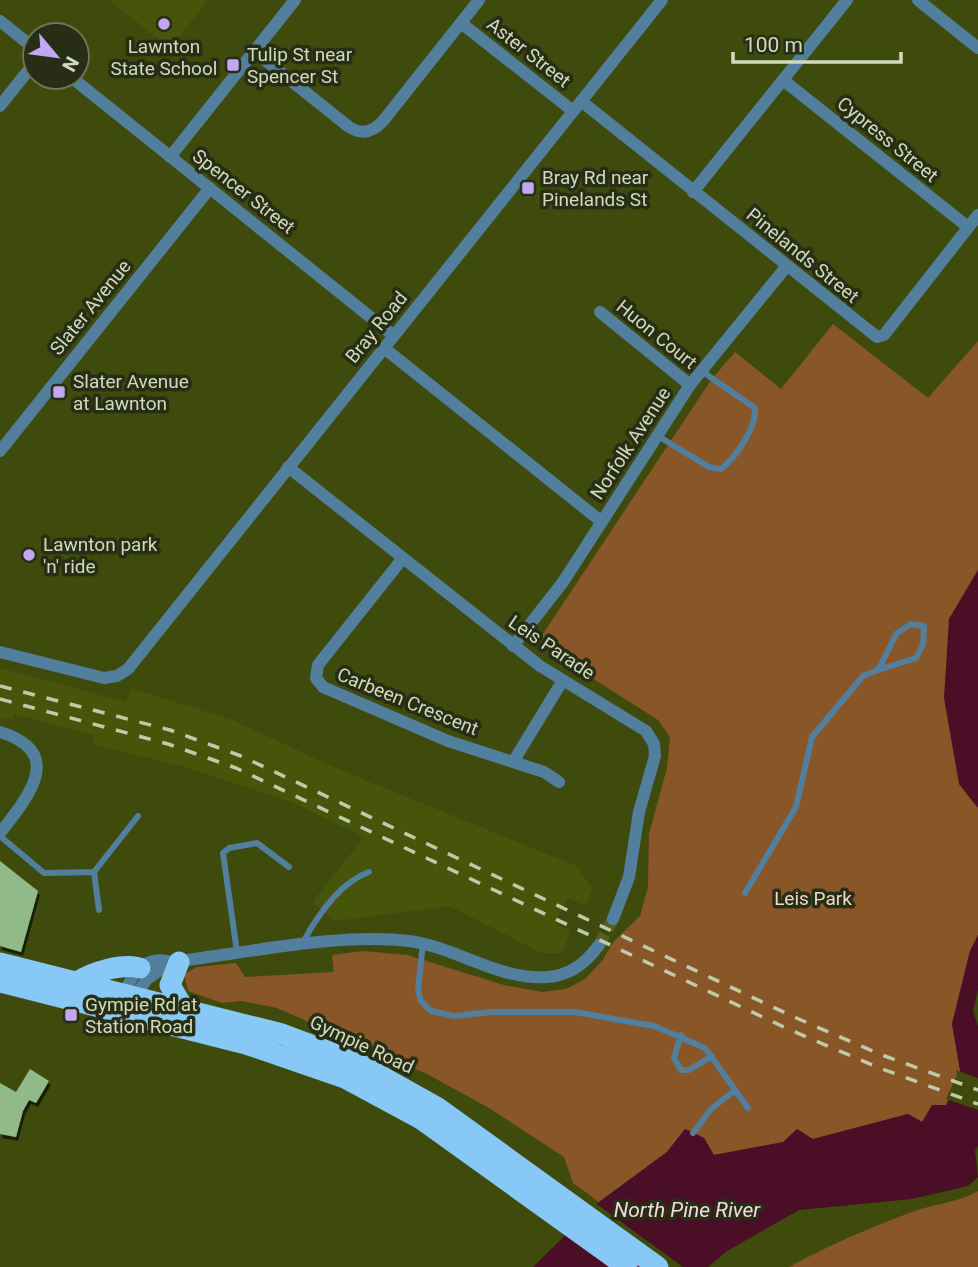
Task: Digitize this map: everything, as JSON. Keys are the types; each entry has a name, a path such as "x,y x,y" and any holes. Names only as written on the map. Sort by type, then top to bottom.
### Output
{"highway":[{"path":"175,962 170,985 184,1009"},
{"name":"Gympie Road","path":"0,963 77,982 127,1004 276,1052 356,1083 421,1119 658,1267"},
{"path":"77,982 90,974 133,966 140,968"},
{"name":"Gympie Road","path":"0,982 127,1004 184,1009 291,1036 372,1070 438,1108 560,1207 627,1267"}],"street":[{"path":"170,157 295,0"},
{"path":"254,51 349,127 366,131 380,124 479,0"},
{"name":"Bray Road","path":"0,652 99,677 117,676 131,665 662,0"},
{"path":"694,191 847,0"},
{"path":"918,0 978,48"},
{"path":"0,21 21,38"},
{"name":"Aster Street","path":"461,23 577,106"},
{"path":"0,106 21,80"},
{"name":"Cypress Street","path":"783,80 968,227"},
{"name":"Spencer Street","path":"88,91 394,335"},
{"name":"Pinelands Street","path":"577,106 694,191 877,337 884,335 978,215"},
{"name":"Slater Avenue","path":"0,451 210,188"},
{"name":"Norfolk Avenue","path":"513,646 563,582 690,385 786,267"},
{"name":"Huon Court","path":"600,312 690,385"},
{"path":"384,348 602,522"},
{"name":"Leis Parade","path":"288,467 513,646 563,680 640,725 654,744 655,756 639,812 629,877 613,919"},
{"name":"Carbeen Crescent","path":"404,558 318,665 316,678 323,687 448,741 544,772 559,782"},
{"path":"513,762 563,680"},
{"path":"0,732 29,748 38,769 33,789 0,834"},
{"path":"127,1004 140,968 161,959 175,962 372,939 423,943 504,971 545,978 573,970 599,945"},
{"path":"127,1004 147,979 175,962"}],"lane":[{"path":"658,436 709,467 721,469 730,462 756,418 755,408 703,372"},
{"path":"745,893 796,807 813,737 863,676 916,659 923,644 924,626 911,624 897,633 878,670"},
{"path":"99,910 94,872 138,816"},
{"path":"0,834 44,873 94,872"},
{"path":"237,954 223,853 229,848 257,843 289,867"},
{"path":"301,946 311,928 350,879 369,872"},
{"path":"423,943 418,990 424,1005 436,1013 454,1016 491,1012 575,1012 622,1018 681,1035 701,1044 748,1108"},
{"path":"681,1035 674,1058 681,1070 687,1071 712,1056"},
{"path":"693,1133 711,1109 734,1091"}],"shaded area":[{"name":"Lawnton State School","path":"109,0 208,0 170,48"},
{"path":"0,668 126,702 131,688 232,720 336,768 576,866 593,888 585,905 567,898 555,923 571,932 561,953 542,953 450,906 335,921 312,902 364,837 291,802 182,766 92,744 94,735 14,714 12,720 0,717"}],"green space":[{"name":"Leis Park","path":"833,324 928,398 978,341 978,570 949,619 959,784 978,808 978,935 970,951 952,1024 961,1076 946,1105 922,1122 908,1114 813,1139 713,1155 704,1138 685,1129 667,1152 599,1202 573,1183 564,1157 489,1108 427,1074 277,1008 241,1001 222,1003 188,991 184,974 197,967 236,963 245,977 334,972 332,955 363,951 407,955 504,985 542,992 566,989 585,979 602,961 614,941 640,916 648,887 649,834 667,768 670,737 658,720 537,643 711,380 735,352 781,389"},
{"path":"978,1191 978,1267 789,1267 880,1224"}],"water":[{"path":"978,570 978,808 959,784 944,698 949,619"},
{"name":"North Pine River","path":"978,935 978,990 973,1011 978,1026 978,1146 975,1151 978,1177 968,1186 912,1199 799,1210 727,1251 708,1267 533,1267 599,1202 667,1152 685,1129 704,1138 714,1155 783,1142 797,1129 813,1139 908,1114 922,1122 932,1105 946,1105 961,1076 952,1024 970,951"}],"pier":[{"path":"956,1070 978,1078 978,1110 946,1099 957,1075"},
{"path":"594,1202 683,1267 644,1267 577,1218"}],"building":[{"path":"0,861 38,891 21,952 0,946"},
{"path":"30,1069 49,1081 36,1103 29,1100 16,1137 0,1134 0,1083 16,1092"}],"tunnel":[{"path":"599,945 613,919"}],"railway":[{"path":"0,686 170,730 241,756 794,1017 882,1055 978,1090"},
{"path":"0,699 168,744 236,768 788,1029 877,1067 978,1104"}],"place":[{"name":"Lawnton State School","path":"164,24"},
{"name":"Tulip St near Spencer St","path":"233,65"},
{"name":"Bray Rd near Pinelands St","path":"528,188"},
{"name":"Slater Avenue at Lawnton","path":"59,392"},
{"name":"Lawnton park 'n' ride","path":"29,555"},
{"name":"Gympie Rd at Station Road","path":"71,1015"}]}
